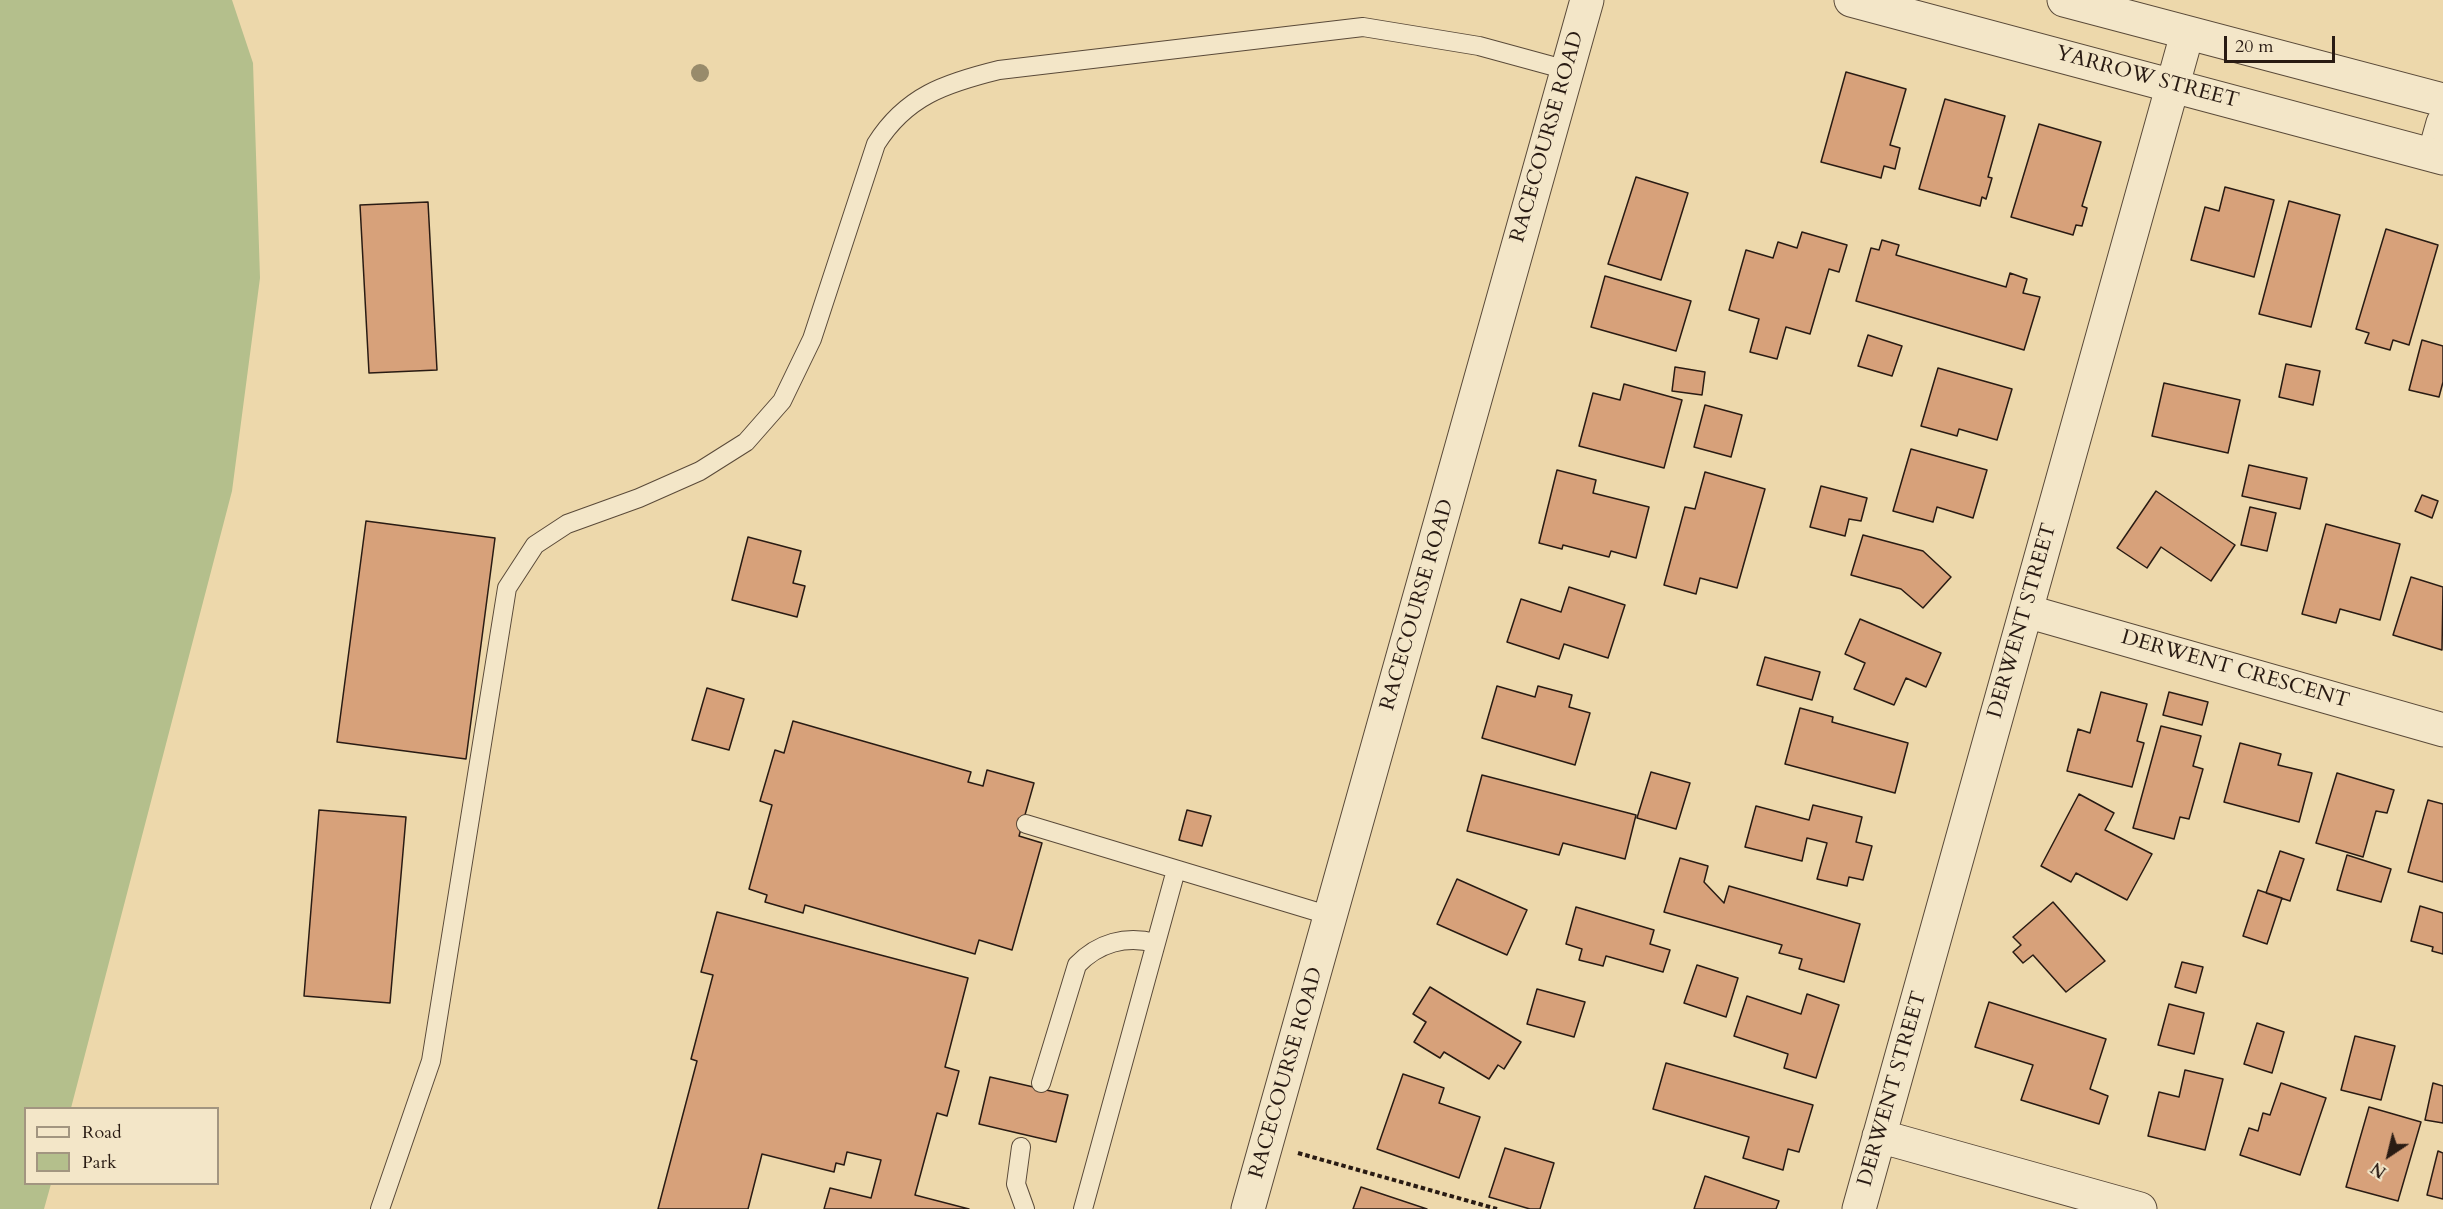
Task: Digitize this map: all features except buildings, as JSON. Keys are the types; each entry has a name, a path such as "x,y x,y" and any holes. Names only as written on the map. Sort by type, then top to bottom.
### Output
{"street":[{"name":"RACECOURSE ROAD","path":"1248,1209 1587,0"},
{"name":"YARROW STREET","path":"1851,0 2439,157"},
{"path":"2064,0 2443,100"},
{"name":"DERWENT STREET","path":"1859,1209 2187,34"},
{"path":"2439,157 2443,123"},
{"name":"DERWENT CRESCENT","path":"2026,611 2443,729"},
{"path":"1879,1136 2140,1209"}],"lane":[{"path":"380,1209 431,1061 507,588 535,545 567,524 639,498 700,471 746,442 782,401 812,339 876,144 890,122 914,102 952,81 999,70 1363,27 1479,46 1567,70"},
{"path":"1026,825 1331,916"},
{"path":"1083,1209 1176,870"},
{"path":"1041,1083 1077,965 1087,954 1116,941 1141,939 1155,943"},
{"path":"1021,1147 1016,1184 1025,1209"}],"path":[{"path":"1266,1144 1497,1209"}],"green space":[{"path":"0,0 232,0 253,63 260,278 232,491 71,1107 24,1107 24,1185 51,1185 44,1209 0,1209"}]}
